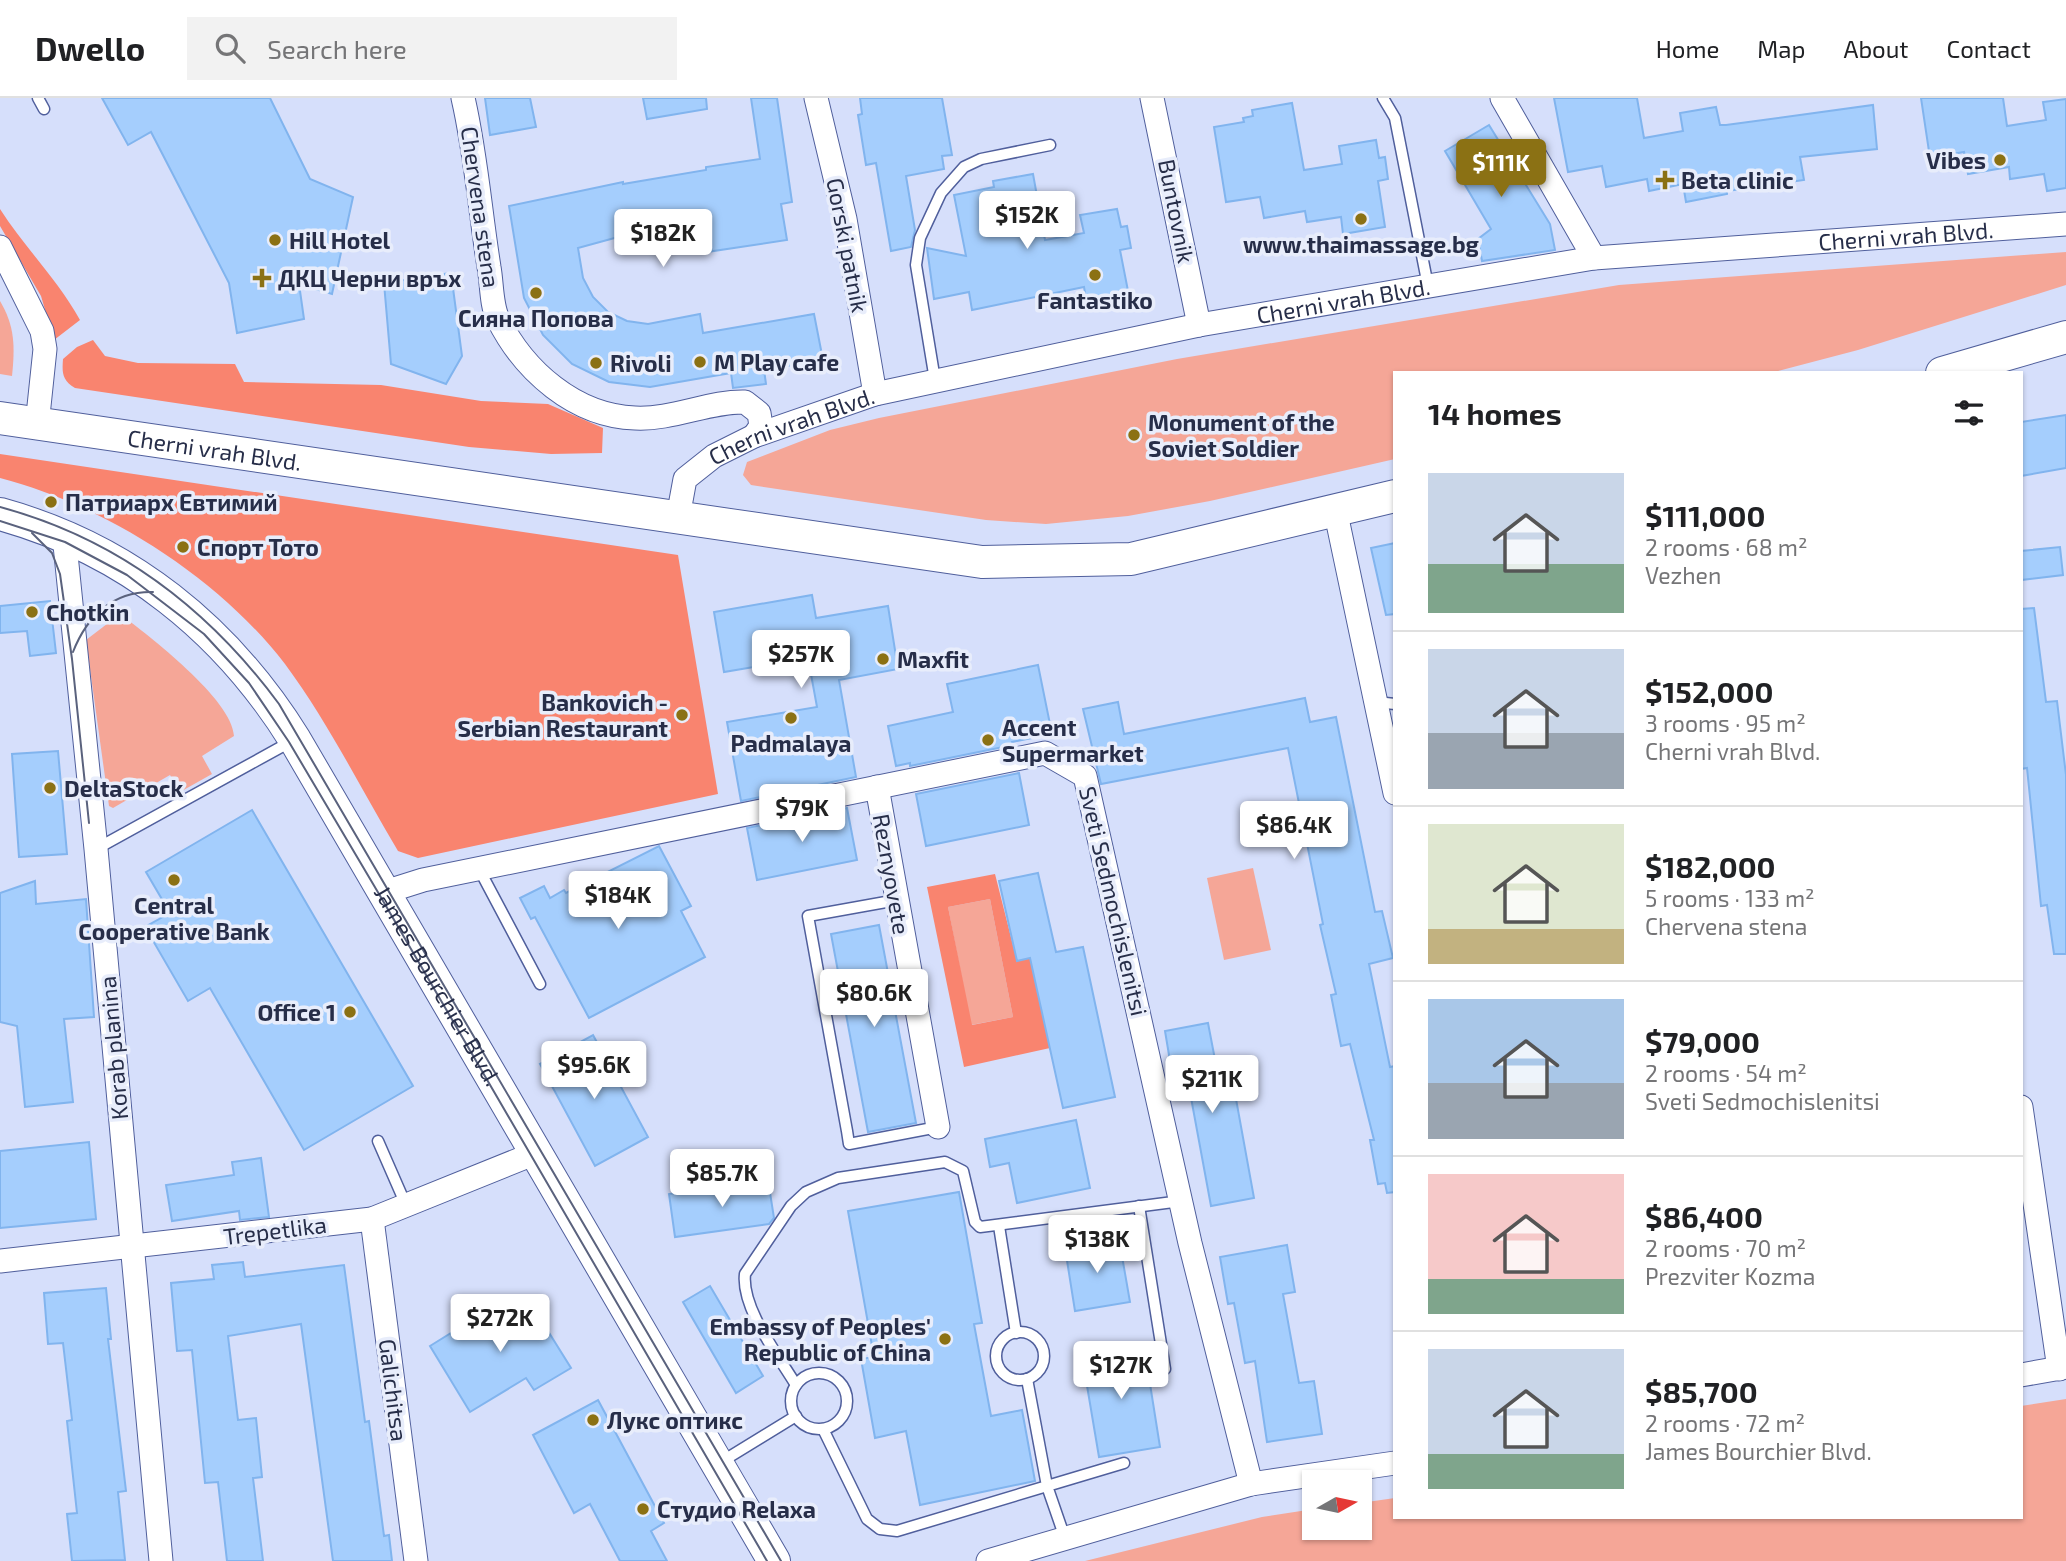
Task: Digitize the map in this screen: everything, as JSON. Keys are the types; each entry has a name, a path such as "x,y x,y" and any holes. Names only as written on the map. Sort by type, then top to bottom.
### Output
{"main road":[{"path":"1949,371 2066,337"},
{"name":"Cherni vrah Blvd.","path":"0,418 982,562 1131,558 1393,496"},
{"name":"James Bourchier Blvd.","path":"0,513 64,535 134,572 199,622 254,679 295,740 538,1152 774,1561"}],"street":[{"name":"Chervena stena","path":"463,98 473,141 497,318 534,372 580,404 622,416 681,414 745,402 760,413 761,426 754,436"},
{"name":"Gorski patnik","path":"816,98 845,219 875,394"},
{"name":"Buntovnik","path":"1152,98 1199,326"},
{"path":"1502,98 1594,258"},
{"name":"Cherni vrah Blvd.","path":"678,517 685,479 714,456 754,436 875,394 935,380 1199,326 1594,258 2066,224"},
{"path":"0,247 42,331 45,349 37,425"},
{"path":"1335,509 1385,703 1393,775"},
{"name":"Korab planina","path":"64,535 96,849 130,1248 161,1561"},
{"name":"Sveti Sedmochislenitsi","path":"384,892 479,869 1045,753 1085,776 1181,1200 1251,1484"},
{"name":"Reznyovete","path":"877,787 938,1127"},
{"path":"2023,1120 2062,1368 2023,1375"},
{"name":"Trepetlika","path":"0,1261 372,1219 538,1152"},
{"name":"Galichitsa","path":"372,1219 416,1561"},
{"path":"988,1561 1251,1484 1393,1463"}],"lane":[{"path":"38,98 44,109"},
{"path":"1383,98 1395,118 1428,286"},
{"path":"935,380 916,265 920,238 941,193 964,167 981,159 1050,145"},
{"path":"96,849 295,740"},
{"path":"479,869 540,984"},
{"path":"897,900 808,916 844,1118 849,1144 938,1127"},
{"path":"378,1141 406,1205"},
{"path":"796,1385 748,1303 744,1287 745,1274 791,1206 806,1192 838,1178 945,1162 963,1171 975,1222 980,1227 1181,1200"},
{"path":"1139,1206 1165,1369"},
{"path":"999,1226 1016,1333"},
{"path":"1016,1333 1032,1336 1044,1355 1039,1370 1027,1379 1011,1379 1000,1369 997,1361 998,1346 1016,1333"},
{"path":"819,1373 828,1375 842,1386 846,1404 839,1420 823,1429 806,1425 796,1416 791,1403 796,1385 802,1379 819,1373"},
{"path":"1027,1379 1047,1486 1065,1538"},
{"path":"718,1464 796,1416"},
{"path":"823,1429 867,1519 880,1530 897,1531 1124,1463"}],"shaded area":[{"path":"0,209 62,291 80,320 54,340 41,296 0,226"},
{"path":"2066,252 2066,285 1858,350 1778,371 1393,371 1393,459 1210,501 1128,516 1046,524 986,520 751,485 743,475 747,462 830,430 879,418 1177,359 1619,285"},
{"path":"0,301 9,319 13,337 12,376 0,374"},
{"path":"93,340 105,356 138,363 235,364 244,382 381,385 481,401 548,404 603,428 602,453 551,454 469,447 75,388 64,376 63,359 77,347"},
{"path":"0,454 678,555 718,794 418,858 398,851 316,709 285,664 258,632 194,574 119,526 80,506 0,478"},
{"path":"120,614 168,652 205,687 230,721 234,736 202,756 212,774 180,792 170,775 113,808 109,806 86,640"},
{"path":"1253,868 1271,950 1224,960 1207,878"},
{"path":"995,874 1017,961 1030,958 1050,1048 964,1067 927,887","holes":["990,899 1013,1017 972,1025 948,907"]},
{"path":"990,899 1013,1017 971,1025 948,907"},
{"path":"2066,1399 2066,1561 1085,1561 1262,1517 1302,1511 1302,1540 1372,1540 1372,1501 1393,1498 1393,1519 2023,1519 2023,1406"}],"building":[{"name":"Hill Hotel","path":"102,98 270,98 310,179 353,197 332,294 299,284 304,319 237,333 229,283 151,132 128,145"},
{"path":"485,98 530,98 536,127 490,135"},
{"path":"643,98 706,98 707,109 647,119"},
{"path":"751,98 777,98 792,202 781,204 787,240 700,253 695,222 640,231 578,248 583,278 593,297 608,312 627,321 648,324 700,314 703,333 814,314 823,360 764,370 766,384 733,388 731,373 650,387 609,382 572,364 543,335 524,298 509,206 623,182 760,159"},
{"path":"860,98 942,98 952,155 942,156 944,169 906,176 915,230 911,247 891,251 876,163 866,165 858,115 862,114"},
{"path":"1554,98 1637,98 1644,138 1683,131 1680,113 1716,107 1720,125 1726,125 1873,105 1877,149 1800,157 1804,180 1727,191 1727,194 1686,202 1683,184 1649,191 1647,179 1606,187 1602,166 1568,172"},
{"path":"1921,98 2003,98 2007,126 2046,120 2043,102 2066,99 2066,188 2047,191 2044,174 2010,179 2009,167 1968,174 1964,152 1930,158"},
{"path":"1292,103 1304,170 1342,164 1339,146 1376,140 1379,158 1385,157 1388,179 1378,181 1385,227 1343,234 1341,217 1307,222 1305,211 1264,218 1260,197 1226,202 1214,127 1244,122 1243,118 1253,116 1252,110"},
{"path":"1489,125 1550,224 1555,250 1482,261 1478,239 1491,229 1445,151"},
{"path":"1033,174 1045,240 1084,233 1080,215 1117,209 1121,227 1127,226 1131,248 1120,250 1129,296 1087,304 1084,287 972,310 969,292 934,299 927,248 966,256 954,195 994,187 993,181"},
{"path":"451,273 462,356 446,384 391,364 384,283"},
{"path":"2066,415 2066,468 2023,476 2023,422"},
{"path":"1393,543 1393,614 1386,615 1371,548"},
{"path":"2060,547 2063,575 2023,580 2023,551"},
{"path":"812,595 816,618 888,606 898,669 839,680 856,777 741,801 727,722 817,707 808,658 724,672 714,612"},
{"path":"50,601 56,653 30,656 27,631 0,633 0,606"},
{"path":"2034,608 2046,702 2057,701 2066,775 2066,954 2054,954 2047,905 2041,906 2027,768 2023,769 2023,609"},
{"path":"1038,665 1052,734 1012,742 1013,745 910,766 910,763 896,766 888,726 953,712 947,684"},
{"path":"1305,698 1310,722 1336,717 1375,912 1382,911 1393,958 1369,964 1390,1067 1393,1066 1393,1192 1387,1193 1385,1183 1378,1184 1370,1140 1374,1140 1350,1044 1341,1046 1331,995 1336,994 1320,925 1323,924 1288,748 1101,784 1083,709 1118,702 1124,734"},
{"path":"58,751 67,854 19,857 12,754"},
{"path":"1019,773 1029,825 926,846 916,794"},
{"path":"847,808 857,860 757,880 747,828"},
{"path":"252,810 413,1086 304,1150 210,988 188,1001 145,927 170,913 146,872"},
{"path":"659,846 691,906 681,911 705,957 589,1018 535,917 531,919 520,898 544,886 550,898 564,890 566,893"},
{"path":"1038,873 1056,952 1083,947 1115,1097 1063,1108 1030,958 1017,961 999,881"},
{"path":"35,881 36,904 86,899 94,1017 64,1019 73,1102 25,1107 17,1026 0,1022 0,893"},
{"path":"879,925 916,1123 868,1132 831,934"},
{"path":"1208,1023 1221,1091 1234,1088 1254,1198 1211,1206 1187,1076 1173,1079 1165,1031"},
{"path":"593,1035 648,1137 595,1166 540,1064"},
{"path":"1076,1120 1090,1188 1017,1203 1009,1163 990,1167 985,1139"},
{"path":"89,1142 96,1219 0,1228 0,1151"},
{"path":"261,1158 269,1217 240,1220 239,1211 172,1221 166,1185 234,1175 232,1162"},
{"path":"768,1180 774,1218 769,1224 675,1237 669,1194"},
{"path":"959,1192 982,1323 974,1324 991,1416 1022,1410 1035,1481 920,1505 906,1431 875,1438 861,1359 874,1357 848,1211"},
{"path":"1119,1239 1130,1302 1075,1311 1065,1248"},
{"path":"1287,1245 1295,1292 1283,1294 1299,1383 1314,1381 1322,1434 1267,1442 1255,1361 1245,1363 1234,1303 1228,1304 1220,1257"},
{"path":"243,1262 245,1277 344,1265 365,1422 369,1421 384,1536 389,1535 392,1561 333,1561 301,1324 228,1336 238,1420 256,1418 262,1477 253,1478 263,1561 227,1561 218,1482 205,1483 192,1350 177,1351 171,1283 214,1279 212,1265"},
{"path":"710,1286 763,1376 736,1393 683,1302"},
{"path":"106,1288 111,1339 108,1339 126,1491 118,1492 125,1560 72,1561 67,1514 77,1513 67,1421 72,1420 63,1343 48,1344 44,1293"},
{"path":"528,1299 571,1368 534,1390 526,1378 470,1412 430,1346 493,1307 499,1317"},
{"path":"1144,1346 1160,1447 1099,1457 1082,1356"},
{"path":"598,1400 664,1523 651,1531 667,1561 620,1561 590,1504 574,1513 533,1435"}],"tram line":[{"path":"0,507 42,520 82,537 156,581 222,637 279,704 781,1561"},
{"path":"0,521 65,542 127,575 204,634 249,683 289,742 379,894 767,1561"},
{"path":"32,533 52,553 60,574 89,823"},
{"path":"73,652 86,627 103,608 126,596 153,592"}],"place":[{"name":"Vibes","path":"2000,160"},
{"name":"Beta clinic","path":"1665,180"},
{"name":"www.thaimassage.bg","path":"1361,219"},
{"name":"Hill Hotel","path":"275,240"},
{"name":"Fantastiko","path":"1095,275"},
{"name":"ДКЦ Черни връх","path":"262,278"},
{"name":"Сияна Попова","path":"536,293"},
{"name":"M Play cafe","path":"700,362"},
{"name":"Rivoli","path":"596,363"},
{"name":"Monument of the Soviet Soldier","path":"1134,435"},
{"name":"Патриарх Евтимий","path":"51,502"},
{"name":"Спорт Тото","path":"183,547"},
{"name":"Chotkin","path":"32,612"},
{"name":"Maxfit","path":"883,659"},
{"name":"Bankovich - Serbian Restaurant","path":"682,715"},
{"name":"Padmalaya","path":"791,718"},
{"name":"Accent Supermarket","path":"988,740"},
{"name":"DeltaStock","path":"50,788"},
{"name":"Central Cooperative Bank","path":"174,880"},
{"name":"Office 1","path":"350,1012"},
{"name":"Embassy of Peoples' Republic of China","path":"945,1339"},
{"name":"Лукс оптикс","path":"593,1420"},
{"name":"Студио Relaxa","path":"643,1509"}]}
